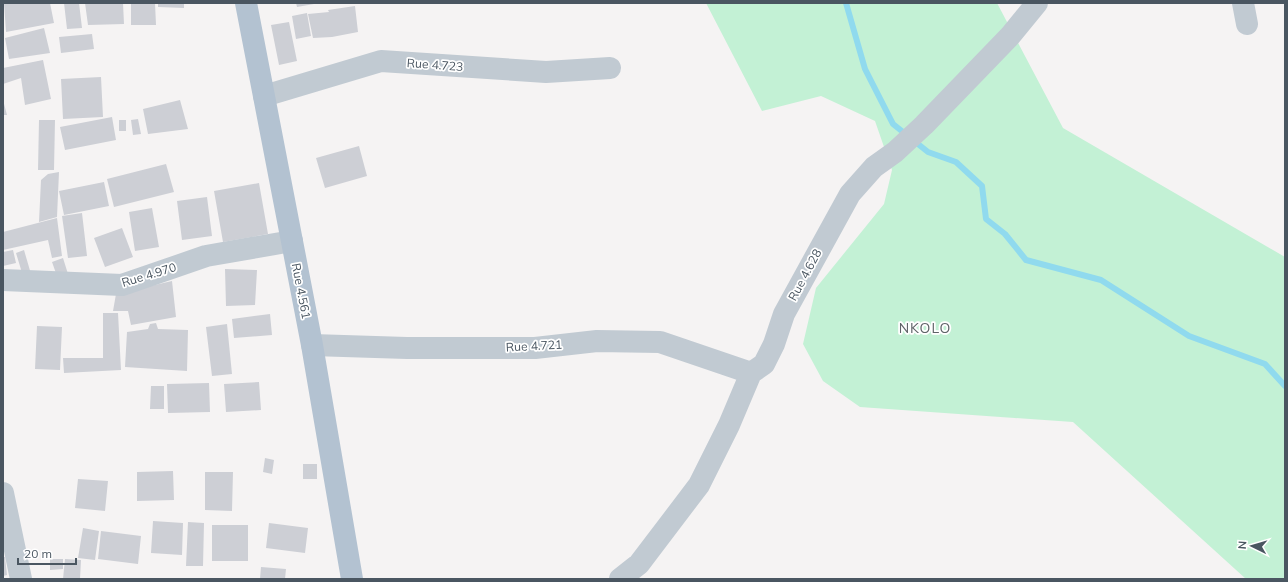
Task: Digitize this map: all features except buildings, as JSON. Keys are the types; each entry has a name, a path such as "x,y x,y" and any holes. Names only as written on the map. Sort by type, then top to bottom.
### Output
{"main road":[{"name":"Rue 4.561","path":"246,3 312,346 352,579"}],"street":[{"name":"Rue 4.628","path":"620,579 639,564 699,485 729,425 751,373 764,364 774,344 784,314 850,194 874,167 895,152 924,125 1010,36 1037,3"},
{"path":"1243,3 1247,24"},
{"name":"Rue 4.723","path":"264,96 381,61 546,72 610,68"},
{"name":"Rue 4.970","path":"3,280 122,285 206,256 292,241"},
{"name":"Rue 4.721","path":"312,346 535,348 597,341 660,342 751,373"},
{"path":"3,493 21,579"}],"green space":[{"path":"706,3 997,3 1063,128 1285,257 1285,579 1246,579 1073,422 860,407 823,381 803,344 816,288 884,204 892,170 875,121 821,96 762,111"}],"waterway":[{"path":"846,3 865,69 893,124 928,152 956,162 982,186 986,219 1005,234 1026,260 1101,280 1189,336 1265,364 1285,386"}],"district":[{"name":"NKOLO","path":"925,328"}]}
